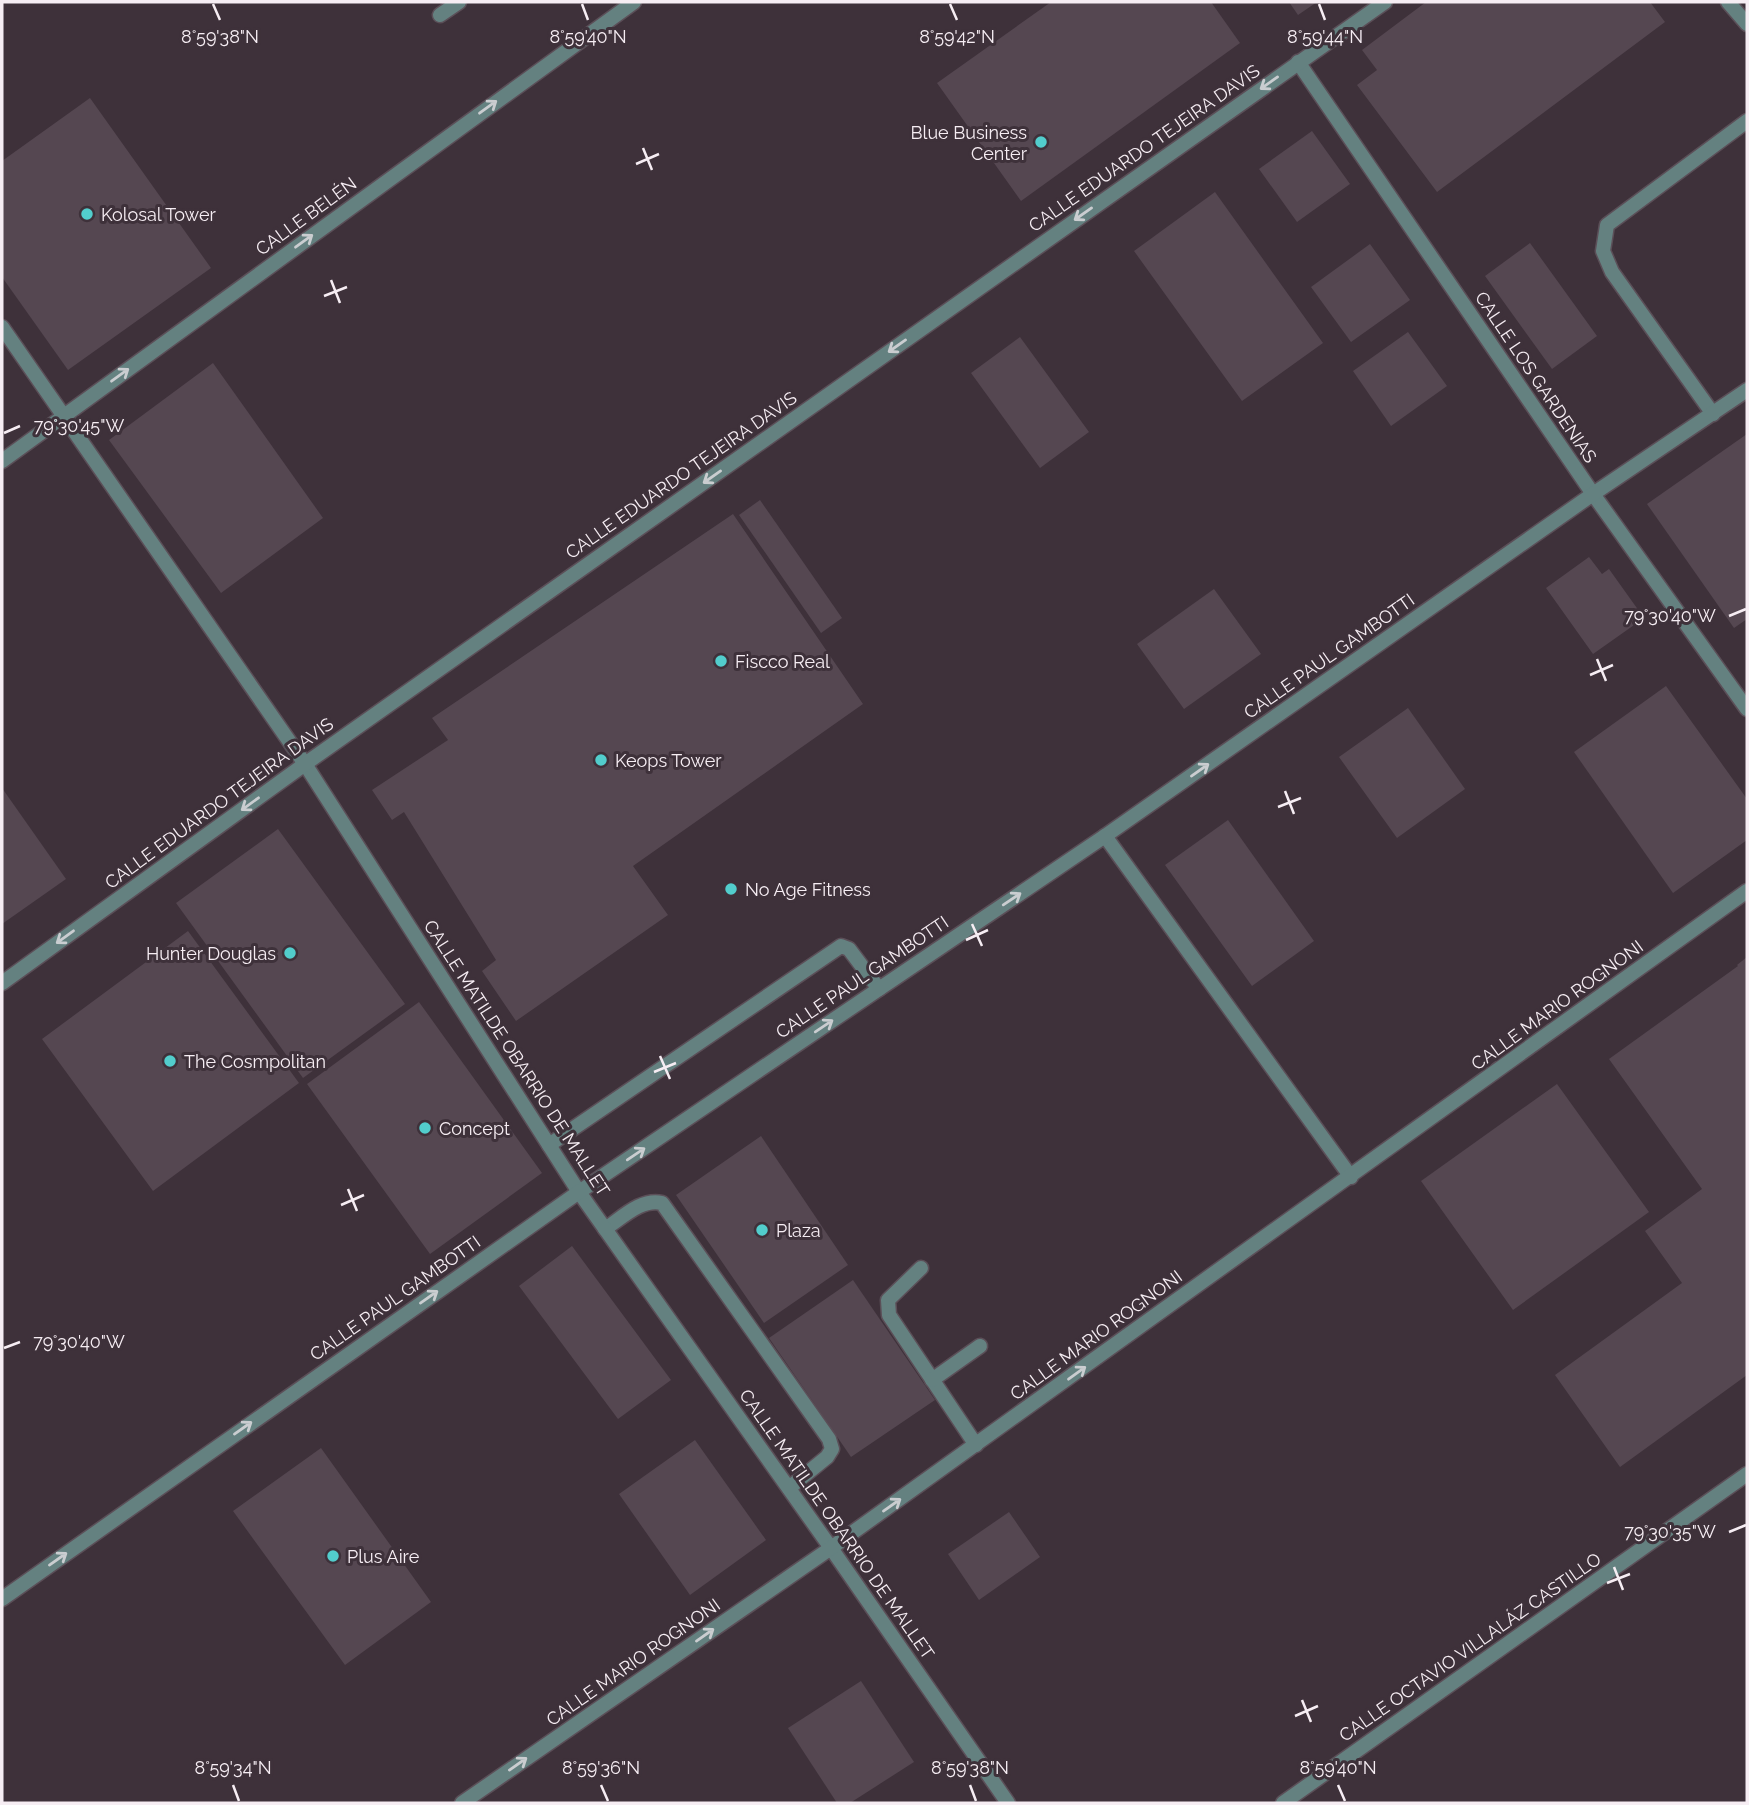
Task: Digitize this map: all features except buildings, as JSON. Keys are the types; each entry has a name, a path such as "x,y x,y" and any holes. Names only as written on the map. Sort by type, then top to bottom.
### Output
{"street":[{"path":"440,15 459,2"},
{"name":"CALLE BELÉN","path":"2,461 634,2"},
{"name":"CALLE EDUARDO TEJEIRA DAVIS","path":"2,983 305,764 1385,2"},
{"path":"1728,2 1747,24"},
{"name":"CALLE LOS GARDENIAS","path":"1298,62 1593,494 1747,709"},
{"path":"1713,414 1612,272 1603,251 1607,225 1747,121"},
{"name":"CALLE MATILDE OBARRIO DE MALLET","path":"2,327 305,764 579,1192 1008,1803"},
{"name":"CALLE PAUL GAMBOTTI","path":"2,1599 579,1192 1105,836 1593,494 1747,390"},
{"path":"1105,836 1351,1177"},
{"name":"CALLE MARIO ROGNONI","path":"462,1803 831,1548 1747,891"},
{"path":"549,1145 841,946 849,949 879,989"},
{"path":"605,1229 645,1203 662,1203 829,1439 832,1449 827,1457 789,1488"},
{"path":"921,1268 888,1300 889,1315 976,1445"},
{"path":"932,1380 979,1346"},
{"name":"CALLE OCTAVIO VILLALÁZ CASTILLO","path":"1283,1803 1747,1474"}],"place":[{"name":"Blue Business Center","path":"1041,142"},
{"name":"Kolosal Tower","path":"87,214"},
{"name":"Fiscco Real","path":"721,661"},
{"name":"Keops Tower","path":"601,760"},
{"name":"No Age Fitness","path":"731,889"},
{"name":"Hunter Douglas","path":"290,953"},
{"name":"The Cosmpolitan","path":"170,1061"},
{"name":"Concept","path":"425,1128"},
{"name":"Plaza","path":"762,1230"},
{"name":"Plus Aire","path":"333,1556"}]}
